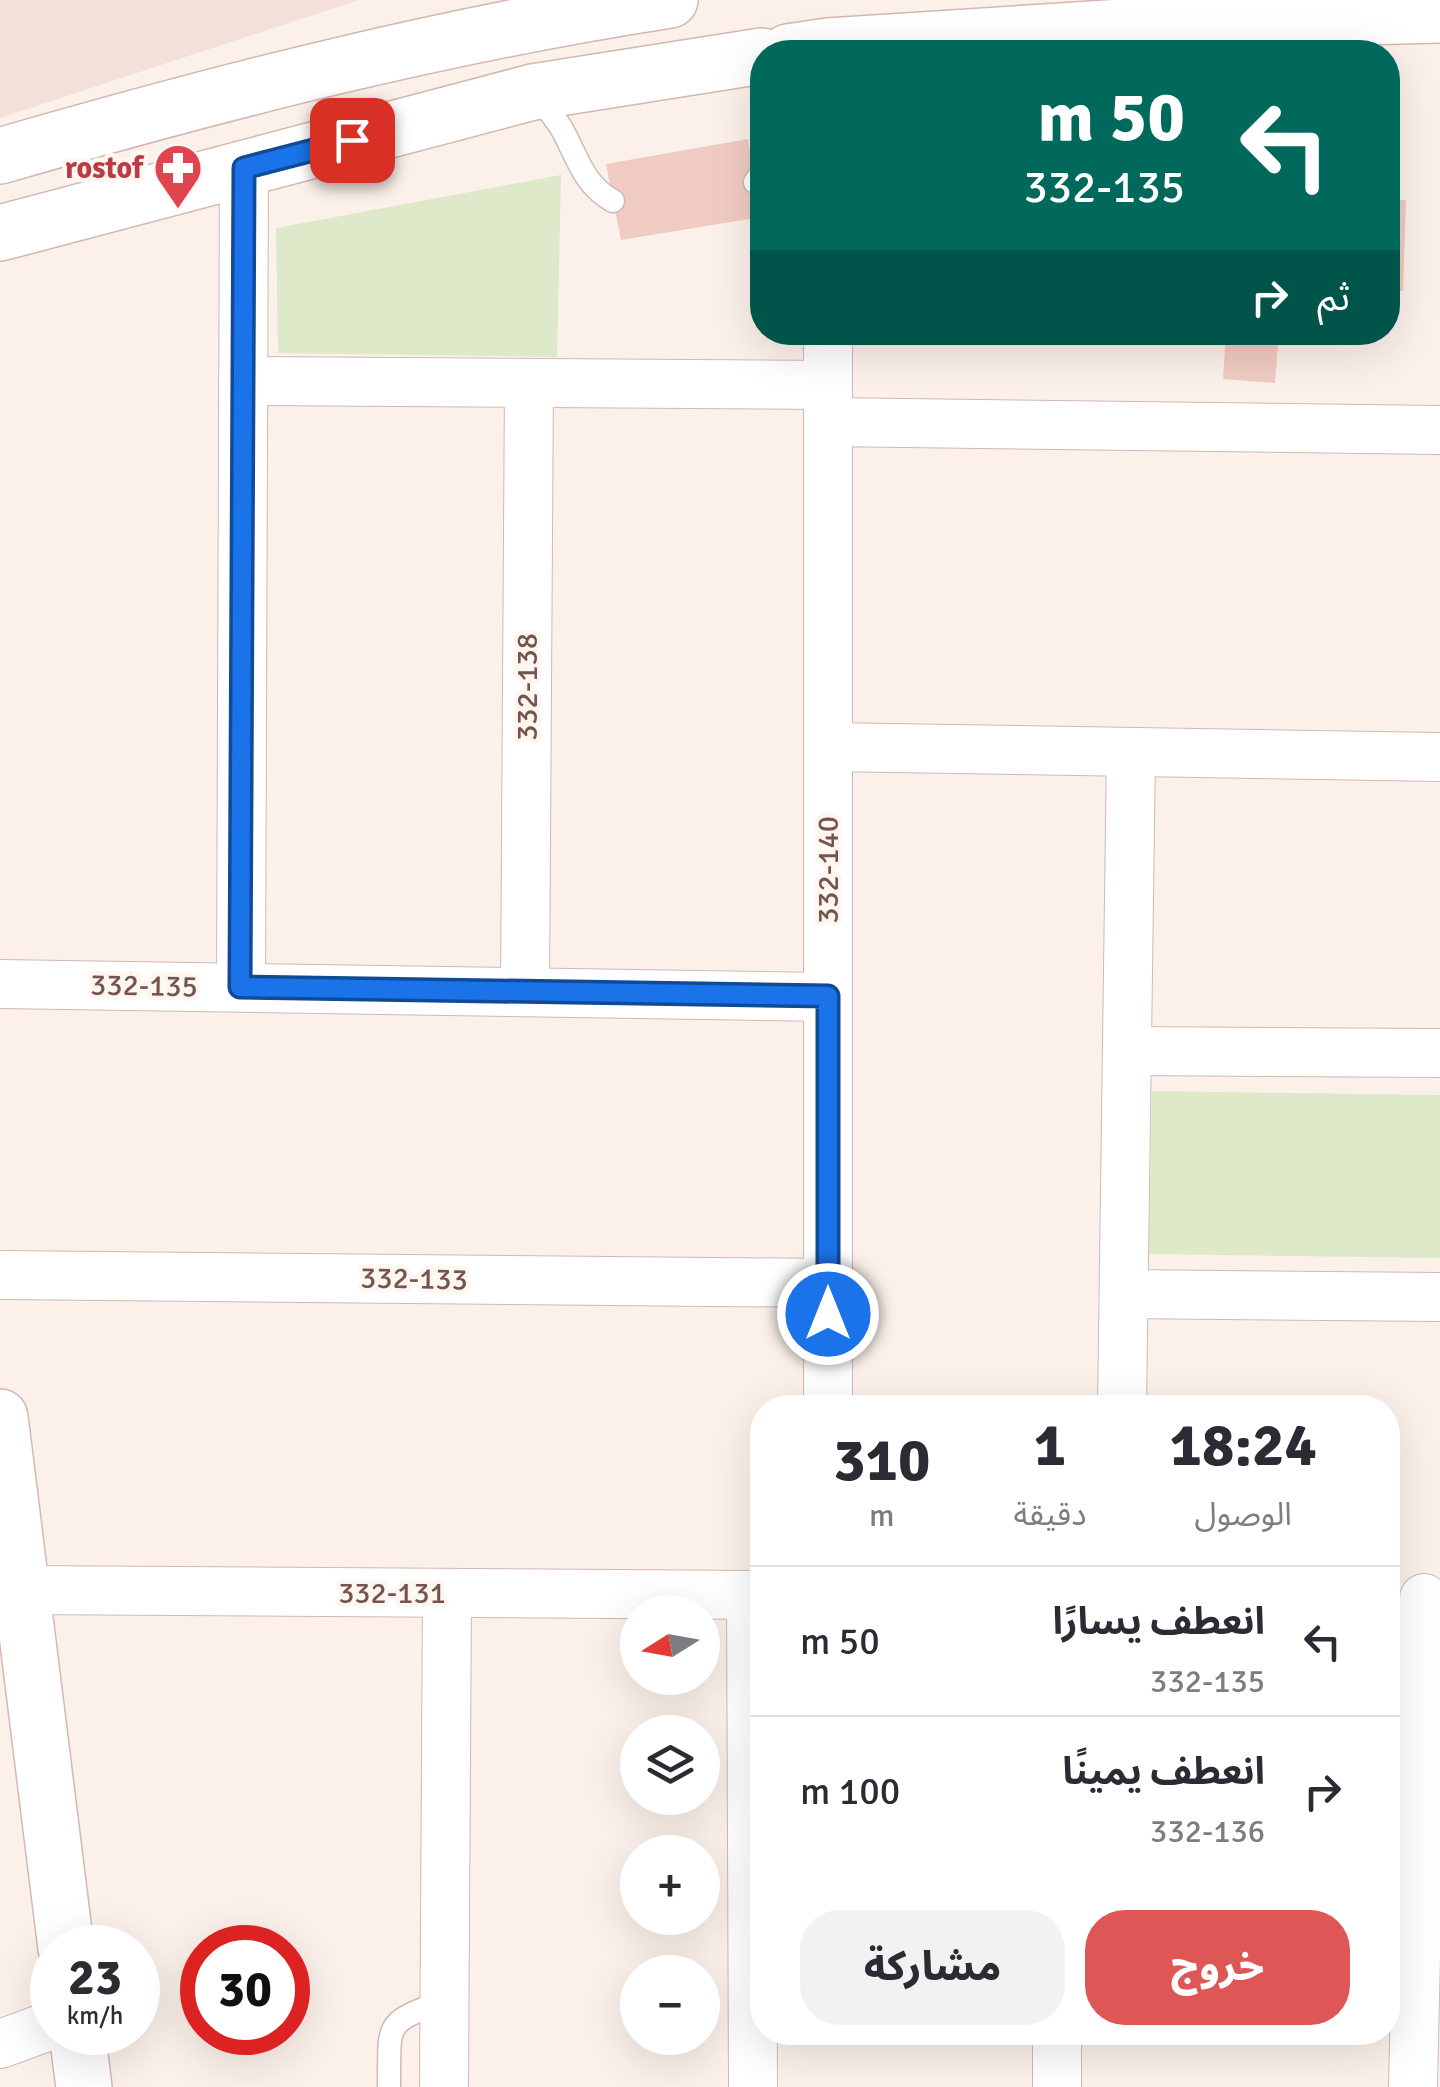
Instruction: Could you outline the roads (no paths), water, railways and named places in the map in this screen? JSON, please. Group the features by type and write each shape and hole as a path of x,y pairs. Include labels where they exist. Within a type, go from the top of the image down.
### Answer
{"main road":[{"path":"0,156 210,95 339,63 468,34 670,0"},
{"path":"948,40 1215,20 1440,16"},
{"path":"0,233 533,92 750,58"},
{"path":"0,1418 22,1590 18,1712 61,1925"},
{"path":"80,2055 84,2087"}],"street":[{"path":"240,987 244,168"},
{"name":"332-140","path":"828,345 828,1395"},
{"path":"243,381 529,383 828,404 1440,430"},
{"name":"332-138","path":"525,992 529,383"},
{"path":"828,748 1440,757"},
{"path":"1122,1395 1131,752"},
{"name":"332-135","path":"0,984 828,996"},
{"path":"1127,1052 1440,1053"},
{"name":"332-133","path":"0,1275 828,1283"},
{"path":"1124,1294 1440,1297"},
{"name":"332-131","path":"22,1590 750,1595"},
{"path":"444,2087 446,1593"},
{"path":"1414,2087 1402,1929 1417,1598"},
{"path":"0,2044 30,2034"},
{"path":"753,2087 754,2045"},
{"path":"1057,2045 1057,2087"}],"lane":[{"path":"533,92 562,128 580,170 600,194 613,201"},
{"path":"390,2087 390,2032 401,2016 444,2002"}],"place":[{"name":"rostof","path":"178,210"}]}
